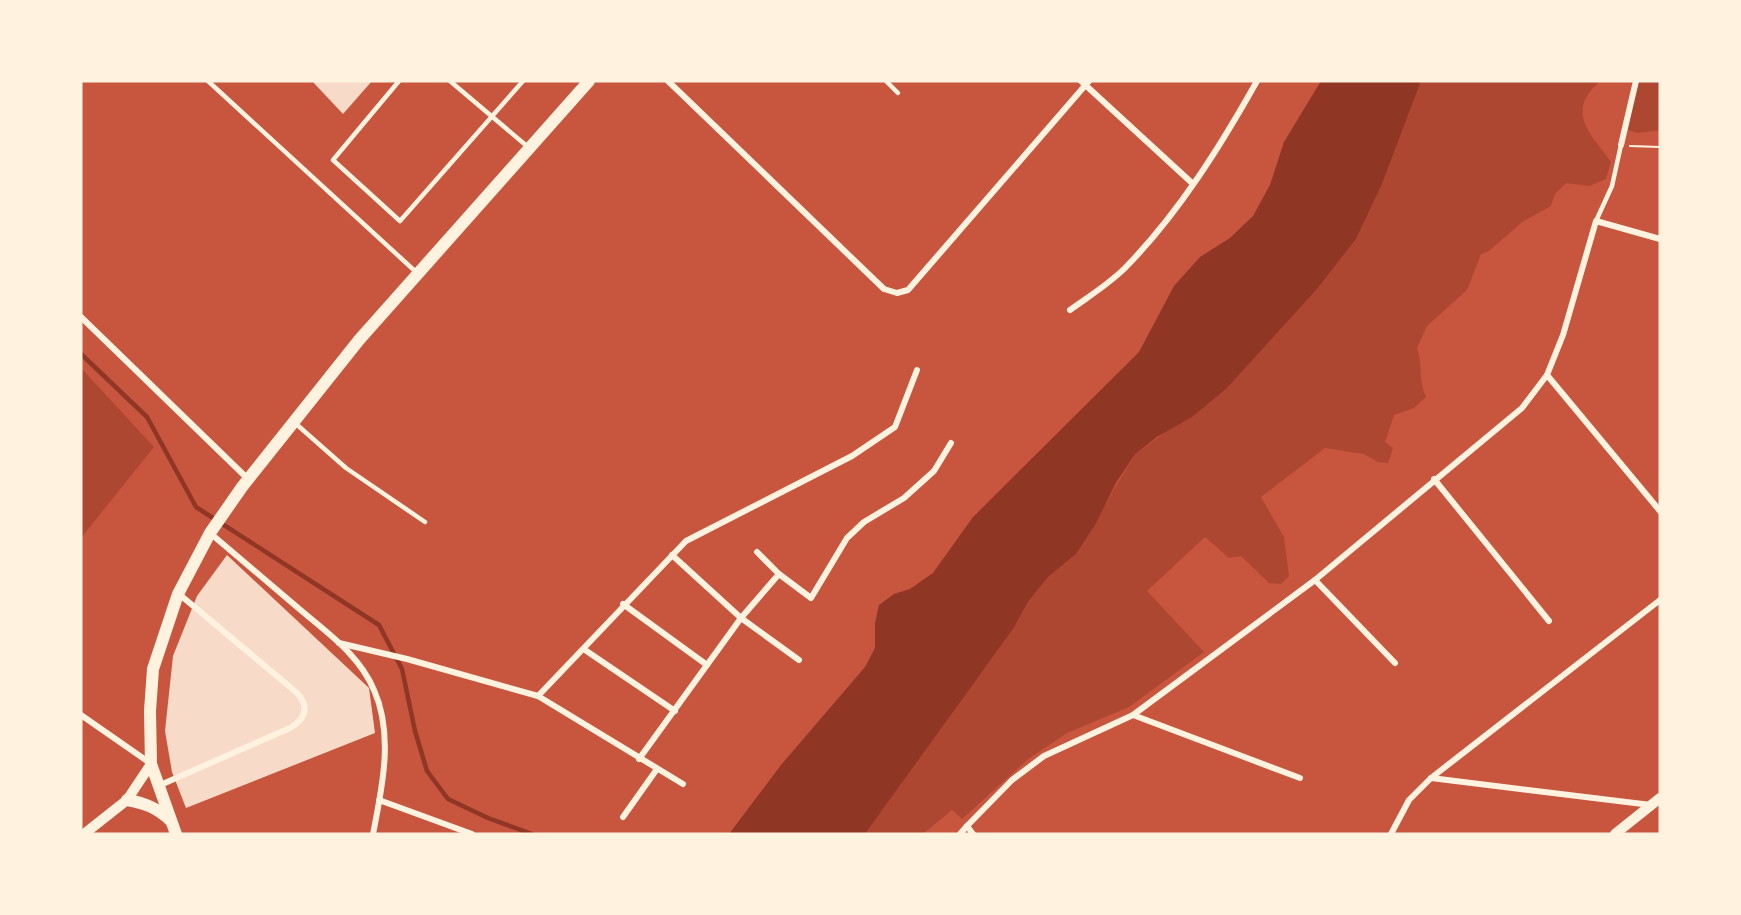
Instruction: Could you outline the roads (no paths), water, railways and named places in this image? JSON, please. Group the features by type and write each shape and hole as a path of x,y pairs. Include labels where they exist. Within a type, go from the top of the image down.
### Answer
{"main road":[{"path":"176,834 151,764 150,711 153,669 178,594 212,531 248,479 293,421 418,273 589,81"},
{"path":"127,800 144,803 159,810 171,821"}],"street":[{"path":"668,81 884,289 897,293 908,290 1085,82 1192,183"},
{"path":"1070,310 1123,269 1169,218 1234,123 1257,81"},
{"path":"1621,145 1636,81"},
{"path":"960,834 1012,780 1044,756 1133,715 1315,580 1522,408 1547,375 1563,335 1596,221 1660,239"},
{"path":"81,317 248,479"},
{"path":"538,696 585,650 623,604 686,541 852,456 895,427 916,370"},
{"path":"1547,375 1660,511"},
{"path":"757,552 779,574 811,598 847,538 864,522 904,498 934,471 951,443"},
{"path":"1434,479 1549,621"},
{"path":"212,531 339,643 362,667 375,691 385,750 373,834"},
{"path":"672,555 741,618 799,660"},
{"path":"639,759 741,618 779,574"},
{"path":"1315,580 1395,663"},
{"path":"157,786 290,728 300,722 305,707 296,692 178,594"},
{"path":"1390,834 1409,800 1431,778 1660,600"},
{"path":"623,604 707,665"},
{"path":"339,643 408,658 538,696 683,784"},
{"path":"585,650 675,711"},
{"path":"81,715 151,764 127,800 84,834"},
{"path":"1133,715 1300,778"},
{"path":"623,816 657,769"},
{"path":"1431,778 1656,802"},
{"path":"379,800 472,834"},
{"path":"1616,834 1656,802"},
{"path":"967,826 973,834"}],"lane":[{"path":"208,81 418,273"},
{"path":"399,81 333,160 400,221 523,81"},
{"path":"450,81 529,149"},
{"path":"886,81 898,93"},
{"path":"1596,221 1612,186 1621,145"},
{"path":"293,421 346,468 425,522"}],"waterway":[{"path":"81,354 147,417 196,507 379,625 402,669 415,731 427,771 448,799 488,818 532,834"}]}
